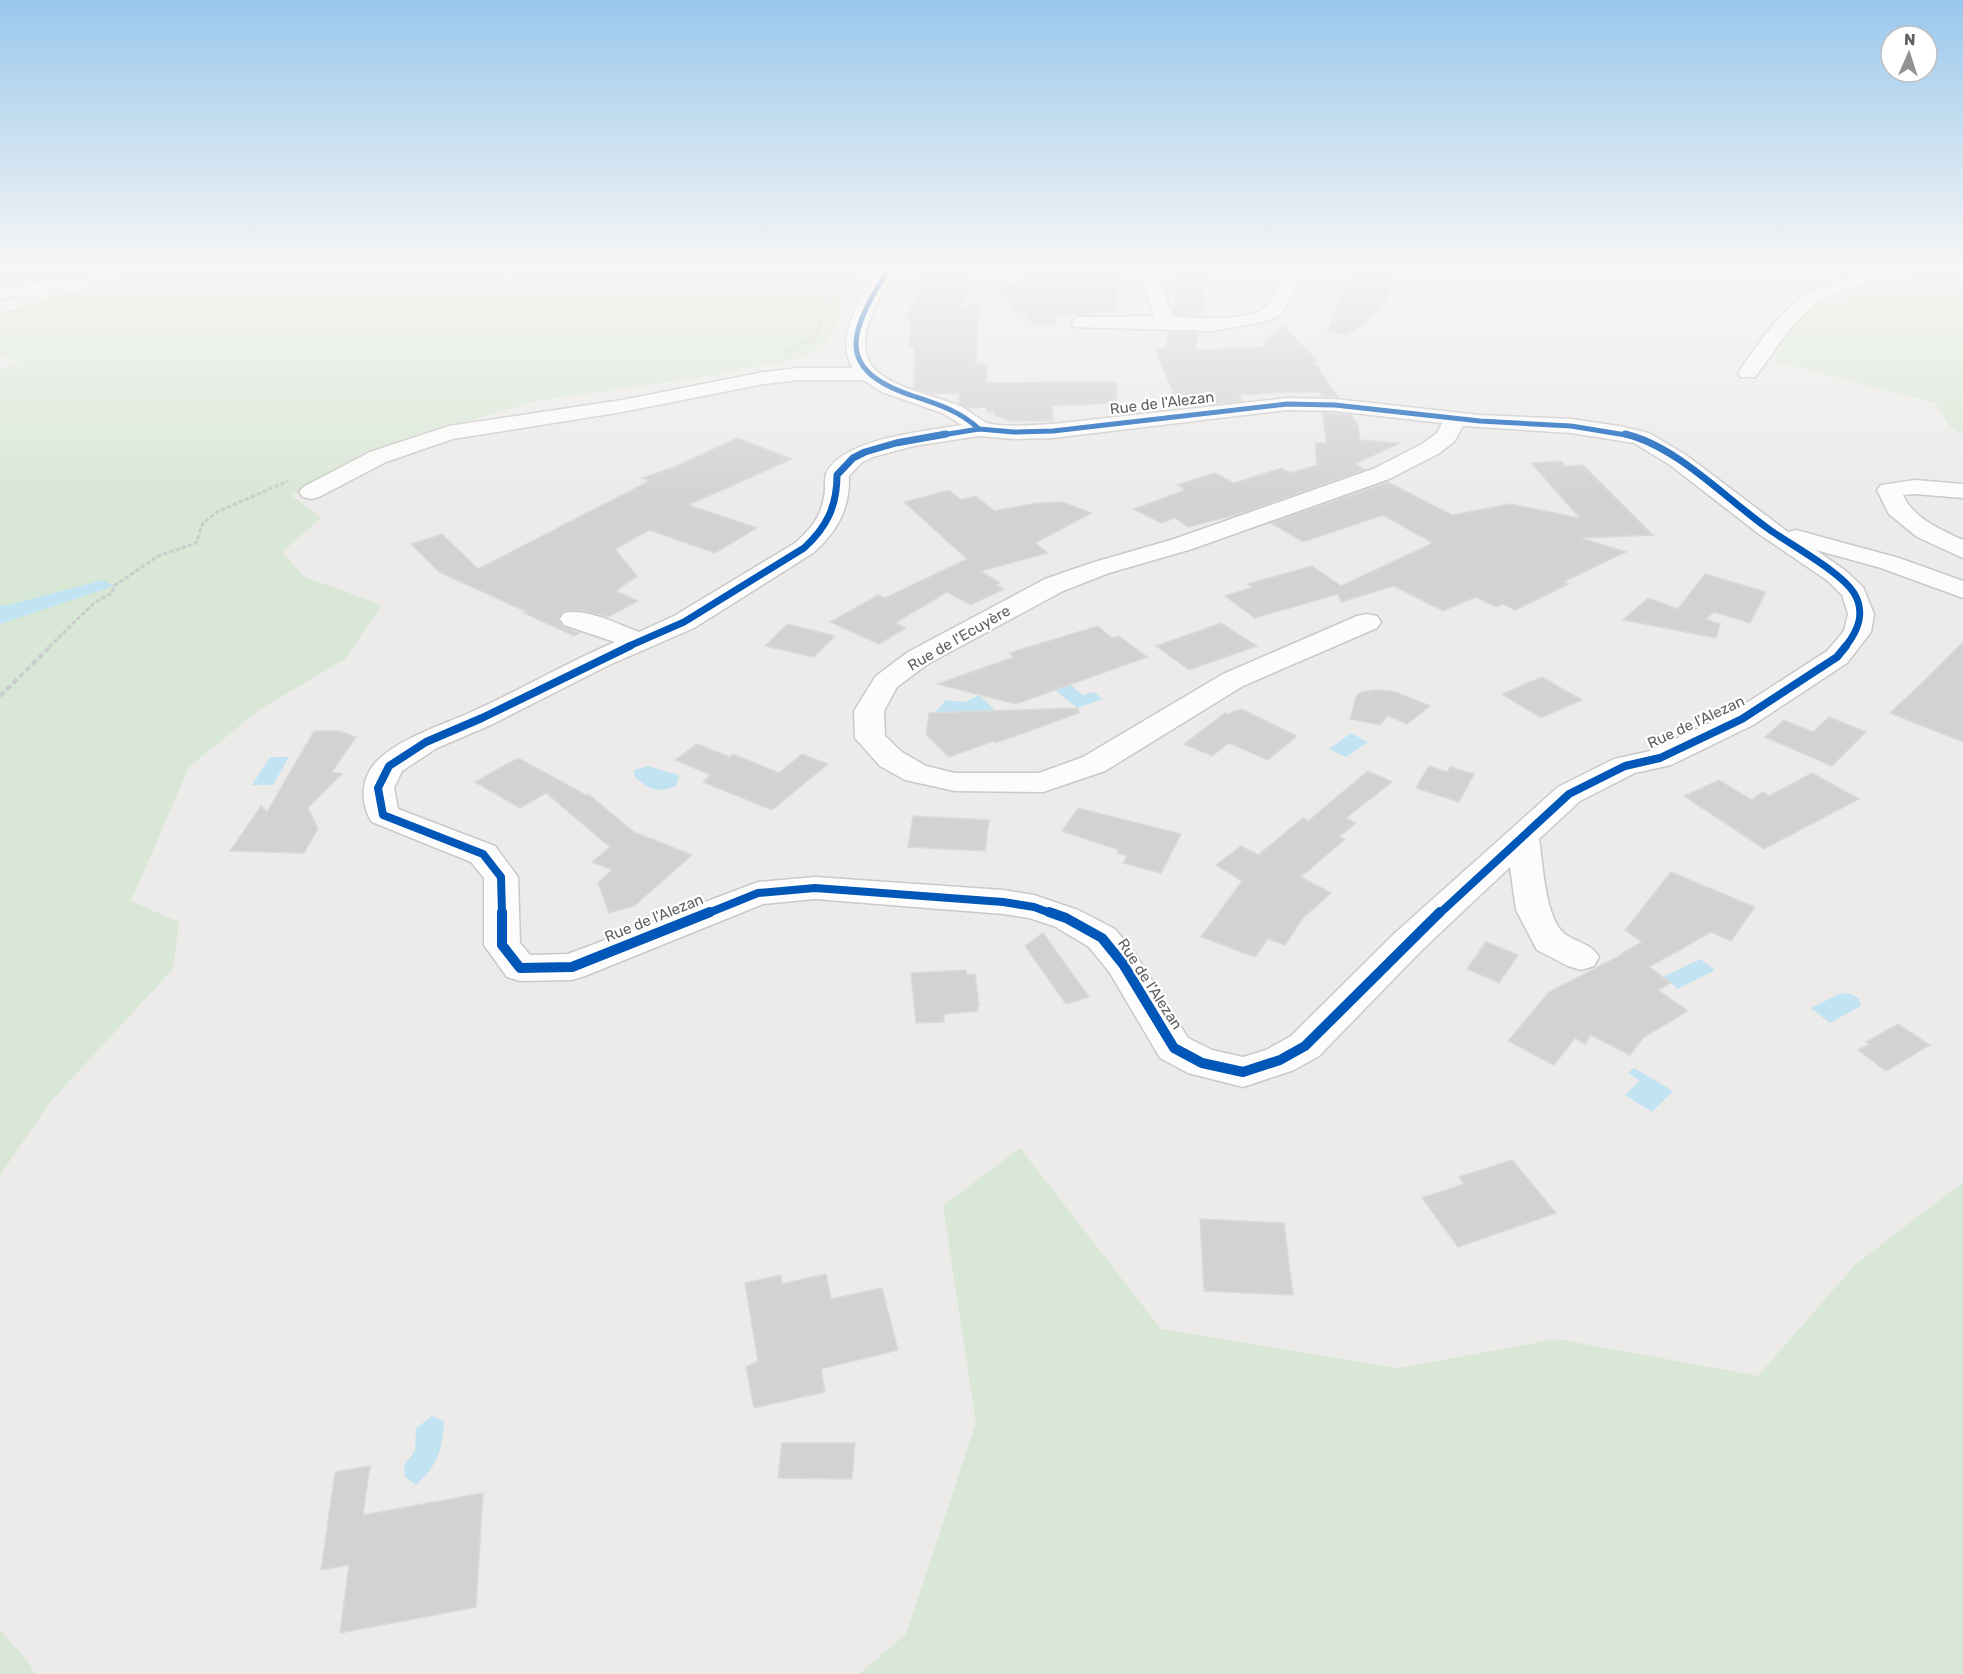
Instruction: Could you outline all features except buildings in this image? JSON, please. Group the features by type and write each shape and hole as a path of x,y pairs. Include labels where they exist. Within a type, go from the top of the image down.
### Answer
{"street":[{"path":"855,346 858,364 884,385 965,415 979,429"},
{"path":"1748,373 1769,346"},
{"path":"310,492 378,457 449,433 622,406 764,378 868,374"},
{"name":"Rue de l'Alezan","path":"1287,404 1335,405 1480,421 1571,426 1619,433 1641,438 1704,477 1768,529 1837,576 1854,593 1861,614 1857,632 1837,657 1742,719 1660,758 1625,766 1569,794 1409,941 1305,1046 1280,1060 1243,1072 1202,1063 1174,1048 1123,964 1102,938 1066,918 1034,907 1003,902 815,888 758,893 572,967 520,968 502,945 501,877 483,854 383,815 378,788 389,766 426,742 482,718 597,660 642,642 694,616 795,554 822,533 838,496 837,475 850,460 864,452 905,442 979,429 1014,432 1053,431 1287,404"},
{"name":"Rue de l'Ecuyère","path":"1367,622 1233,680 1094,764 1043,783 955,782 916,773 891,759 870,738 869,711 886,682 918,658 1054,585 1100,568 1183,544 1382,474 1430,449 1446,437 1456,418"},
{"path":"1963,491 1914,487 1888,490 1897,509 1926,532 1963,550"},
{"path":"1768,529 1890,563 1963,590"},
{"path":"574,619 642,642"},
{"path":"1522,836 1533,910 1550,941 1581,957"}],"green space":[{"path":"0,346 819,346 804,357 710,376 536,401 386,446 291,495 321,518 282,552 305,577 382,605 345,659 259,710 189,767 131,901 179,922 173,969 51,1101 0,1175 0,624 8,605 0,605 0,368 23,364 0,355"},
{"path":"1778,346 1963,346 1963,434 1951,428 1935,403 1778,362 1776,349"},
{"path":"1020,1148 1161,1329 1398,1368 1557,1339 1758,1376 1855,1265 1963,1182 1963,1674 859,1674 906,1634 976,1423 943,1206"},
{"path":"0,1630 29,1663 35,1674 0,1674"}],"water":[{"path":"103,580 114,586 0,624 0,605 8,605"},
{"path":"1068,683 1083,695 1094,692 1103,699 1077,708 1053,688"},
{"path":"979,695 996,711 934,713 946,700 965,702"},
{"path":"1351,733 1368,742 1346,757 1329,749"},
{"path":"270,757 289,757 273,785 252,785"},
{"path":"648,766 679,775 676,786 659,790 645,785 635,777 634,770"},
{"path":"1700,959 1715,970 1678,989 1663,977"},
{"path":"1841,993 1852,994 1860,1000 1861,1006 1830,1023 1811,1008"},
{"path":"1634,1068 1673,1091 1652,1112 1625,1095 1640,1081 1628,1073"},
{"path":"432,1416 444,1421 442,1441 434,1464 416,1485 405,1477 404,1465 415,1451 416,1428"}],"cycle path":[{"path":"856,346 858,361 868,374 884,385 955,412 979,429"},
{"path":"1287,404 1335,405 1480,421 1571,426 1619,433 1641,438 1678,460 1768,529 1837,576 1854,593 1861,614 1857,632 1837,657 1742,719 1660,758 1625,766 1569,794 1409,941 1305,1046 1280,1060 1243,1072 1202,1063 1174,1048 1123,964 1102,938 1066,918 1034,907 1003,902 815,888 758,893 572,967 520,968 502,945 501,877 483,854 383,815 378,788 389,766 426,742 482,718 597,660 684,622 804,548 820,532 831,516 836,497 837,475 853,458 896,443 979,429 1014,432 1053,431 1287,404"}]}
